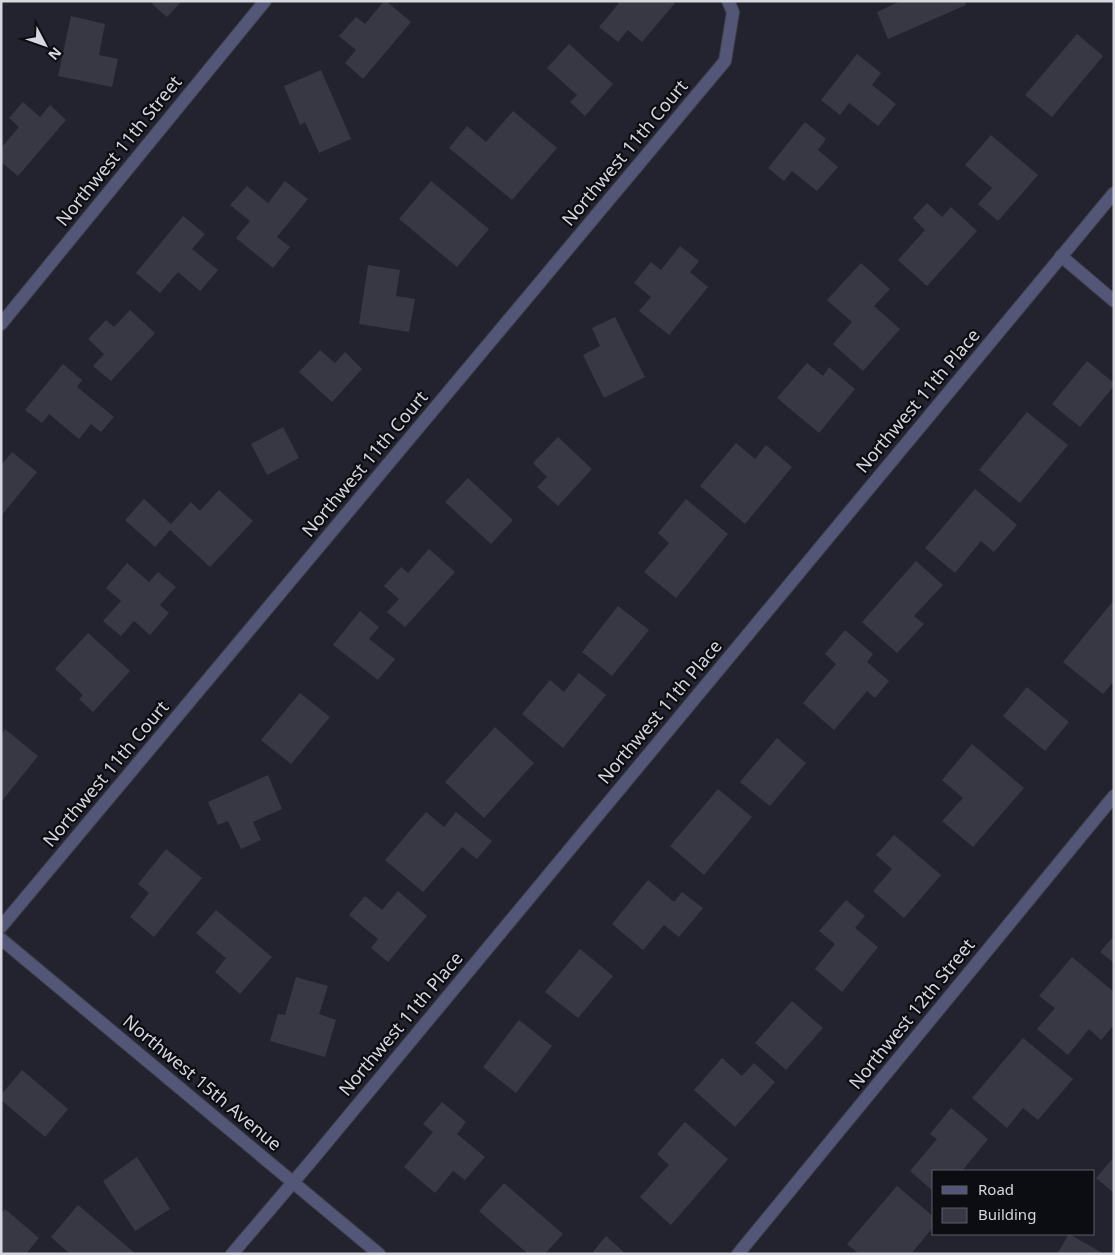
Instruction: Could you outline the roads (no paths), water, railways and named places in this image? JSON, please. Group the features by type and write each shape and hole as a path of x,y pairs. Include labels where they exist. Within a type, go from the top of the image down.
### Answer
{"street":[{"name":"Northwest 11th Street","path":"1,324 265,1"},
{"name":"Northwest 11th Court","path":"1,927 725,61 730,7"},
{"name":"Northwest 11th Place","path":"232,1254 1114,193"},
{"path":"1061,256 1114,301"},
{"name":"Northwest 12th Street","path":"738,1254 1114,796"},
{"name":"Northwest 15th Avenue","path":"1,939 379,1254"}]}
